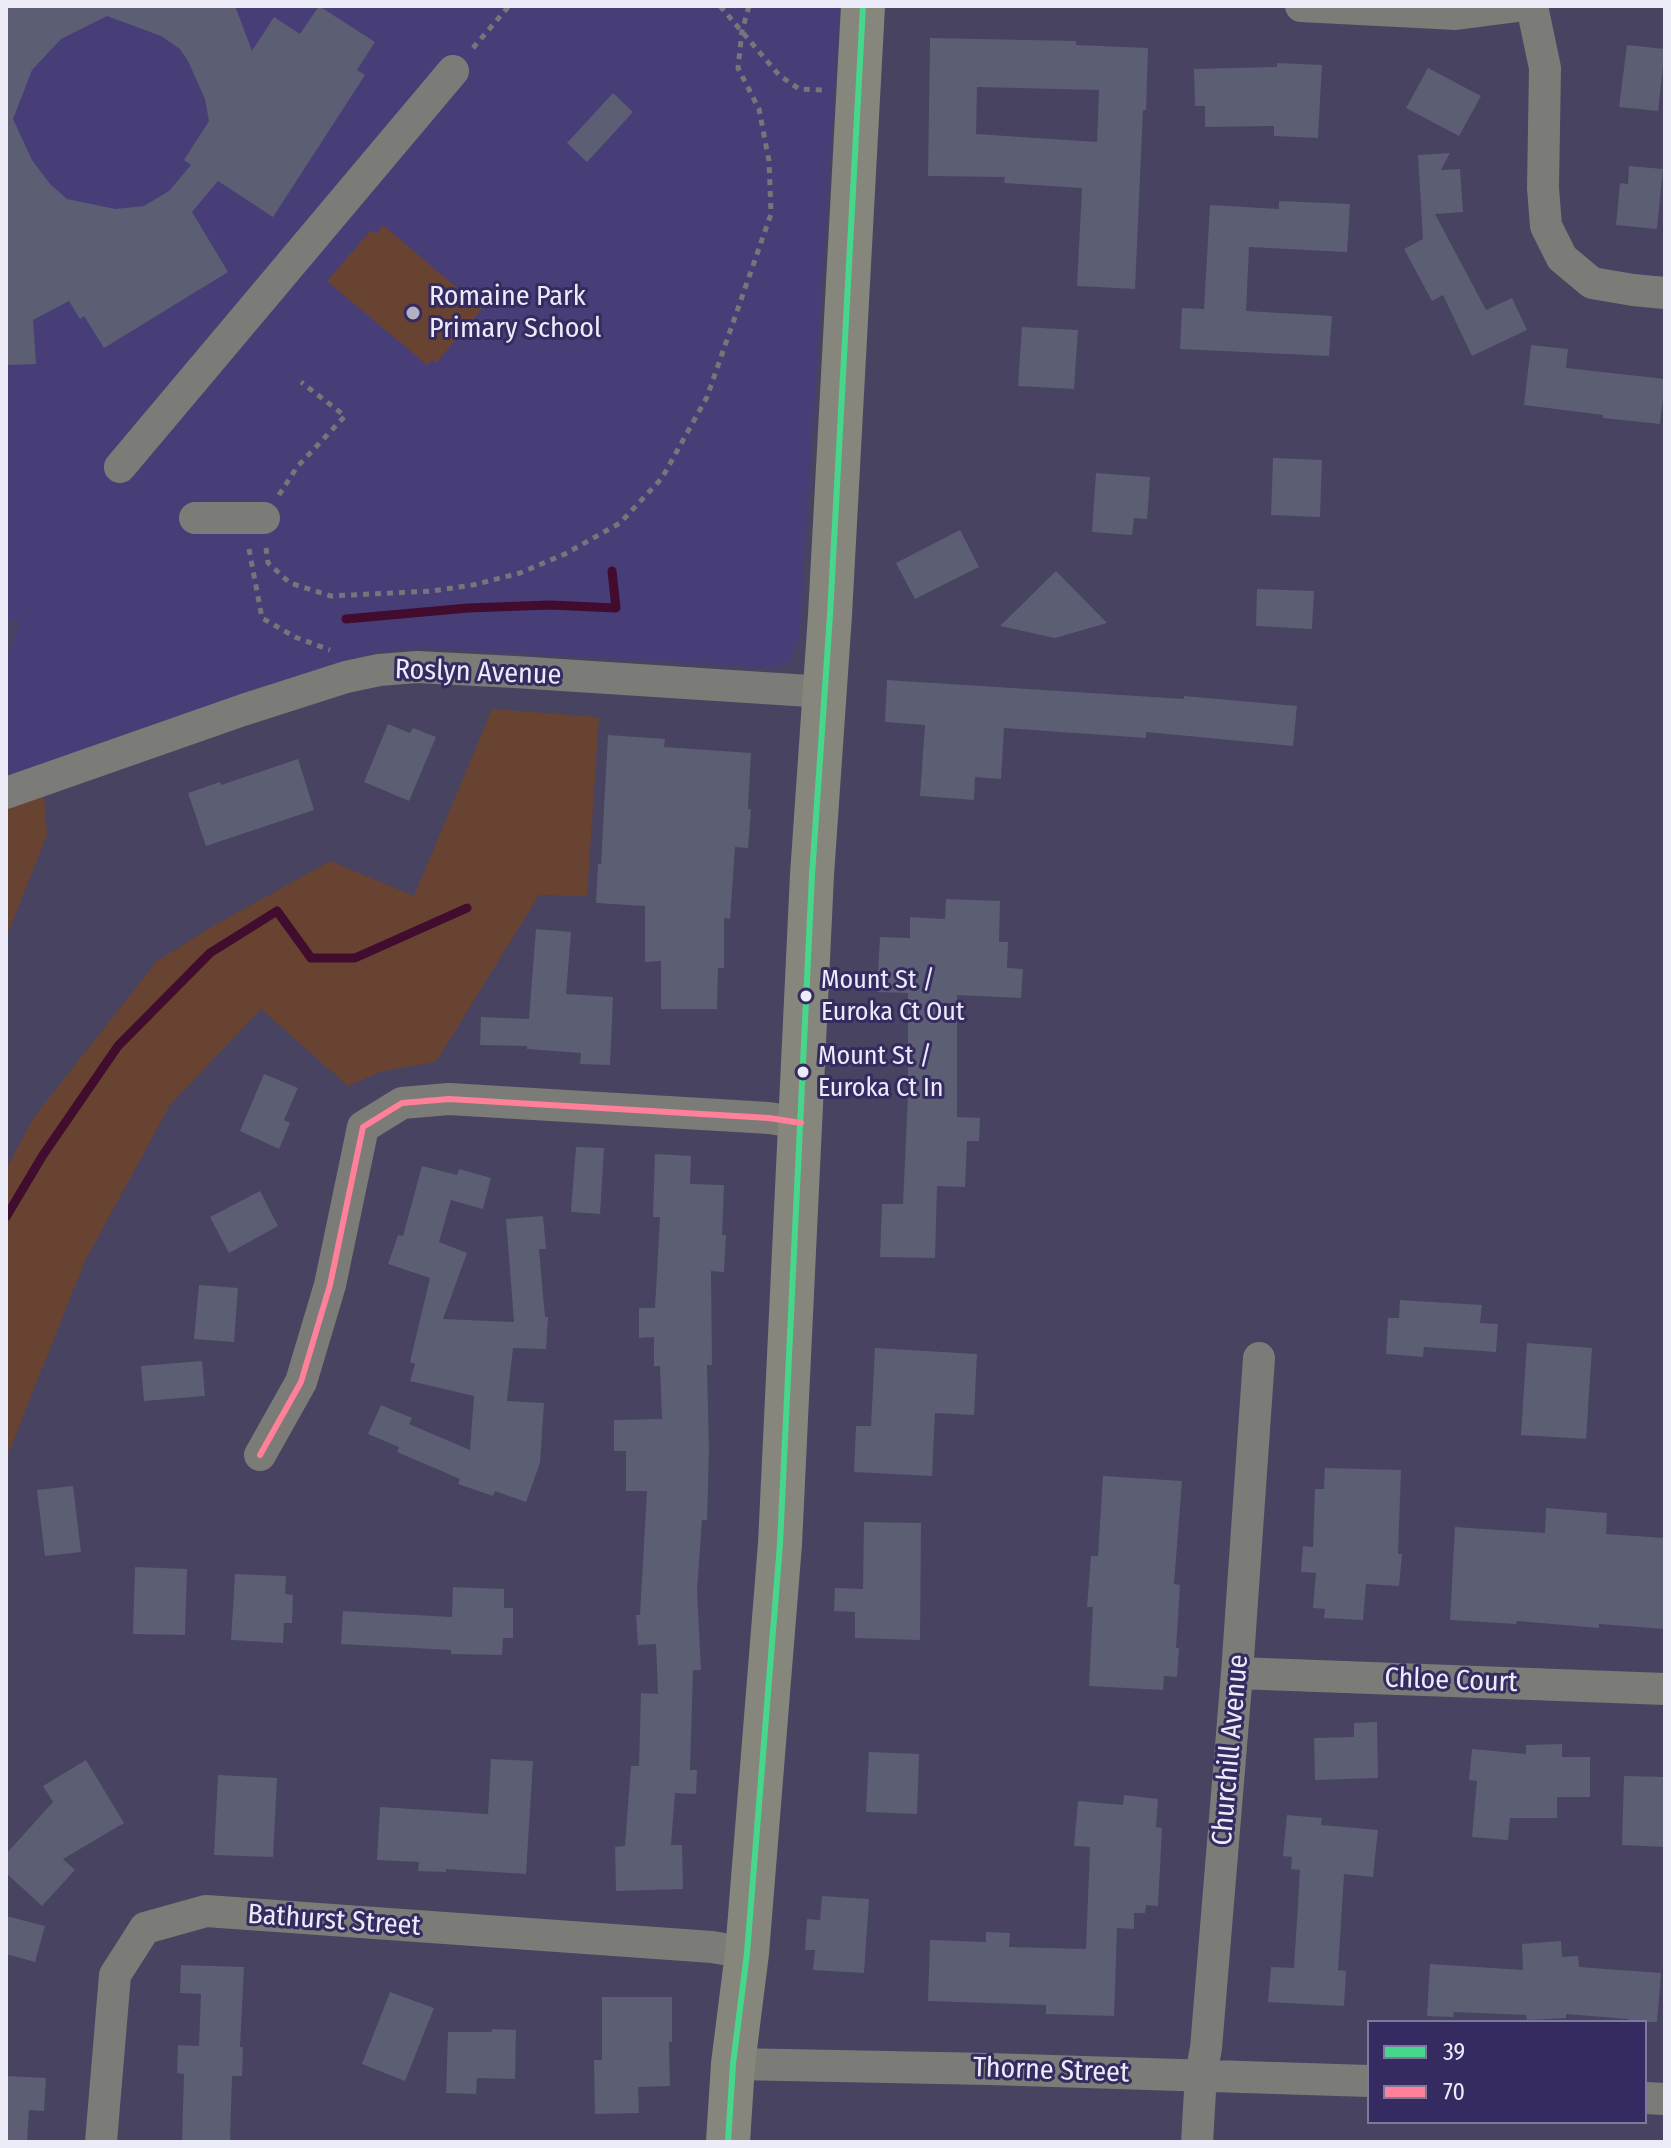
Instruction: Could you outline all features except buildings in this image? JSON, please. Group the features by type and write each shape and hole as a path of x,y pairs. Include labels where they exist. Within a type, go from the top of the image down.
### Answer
{"highway":[{"path":"728,2142 733,2064 747,1953 780,1544 812,875 863,6"}],"street":[{"path":"1301,6 1456,10 1518,6"},
{"path":"1532,6 1545,68 1543,188 1546,226 1562,258 1592,283 1665,293"},
{"path":"120,467 453,71"},
{"path":"195,518 253,518"},
{"name":"Roslyn Avenue","path":"6,793 243,710 346,677 379,670 417,667 487,670 825,692"},
{"path":"260,1455 301,1382 330,1285 363,1127 402,1103 449,1099 769,1118 801,1123"},
{"name":"Churchill Avenue","path":"1197,2142 1237,1673 1259,1358"},
{"name":"Chloe Court","path":"1237,1673 1665,1689"},
{"name":"Bathurst Street","path":"101,2142 115,1975 145,1928 206,1911 712,1947 747,1953"},
{"name":"Thorne Street","path":"733,2064 1367,2081"}],"path":[{"path":"453,71 509,6"},
{"path":"720,6 779,75 799,89 857,92"},
{"path":"253,518 268,563 290,583 331,596 432,591 473,585 531,568 565,554 620,523 662,478 707,397 771,214 769,161 759,109 738,68 742,31 749,6"},
{"path":"301,382 345,416 253,518 262,618 295,637 379,670"}],"shaded area":[{"name":"Romaine Park Primary School","path":"6,6 840,6 799,640 789,661 775,668 424,648 380,652 310,671 6,778 6,660 20,621 6,620"},
{"path":"383,225 482,309 436,363 432,360 427,365 327,281 371,230 376,234"},
{"path":"492,709 599,717 587,896 539,895 436,1062 383,1071 348,1086 261,1009 170,1105 85,1261 6,1459 6,1169 34,1117 157,961 213,926 330,861 414,896"},
{"path":"43,781 47,835 6,938 6,793"}],"waterway":[{"path":"346,619 468,608 550,605 616,608 612,571"},
{"path":"6,1217 43,1155 118,1046 210,953 277,911 311,958 355,958 467,908"}],"transit line":[{"name":"39","path":"728,2142 733,2064 747,1953 780,1544 812,875 830,615 863,6"},
{"name":"70","path":"260,1455 301,1382 330,1285 363,1127 402,1103 449,1099 769,1118 801,1123"}],"place":[{"name":"Romaine Park Primary School","path":"413,313"},
{"name":"Mount St / Euroka Ct Out","path":"806,996"},
{"name":"Mount St / Euroka Ct In","path":"803,1072"}]}
